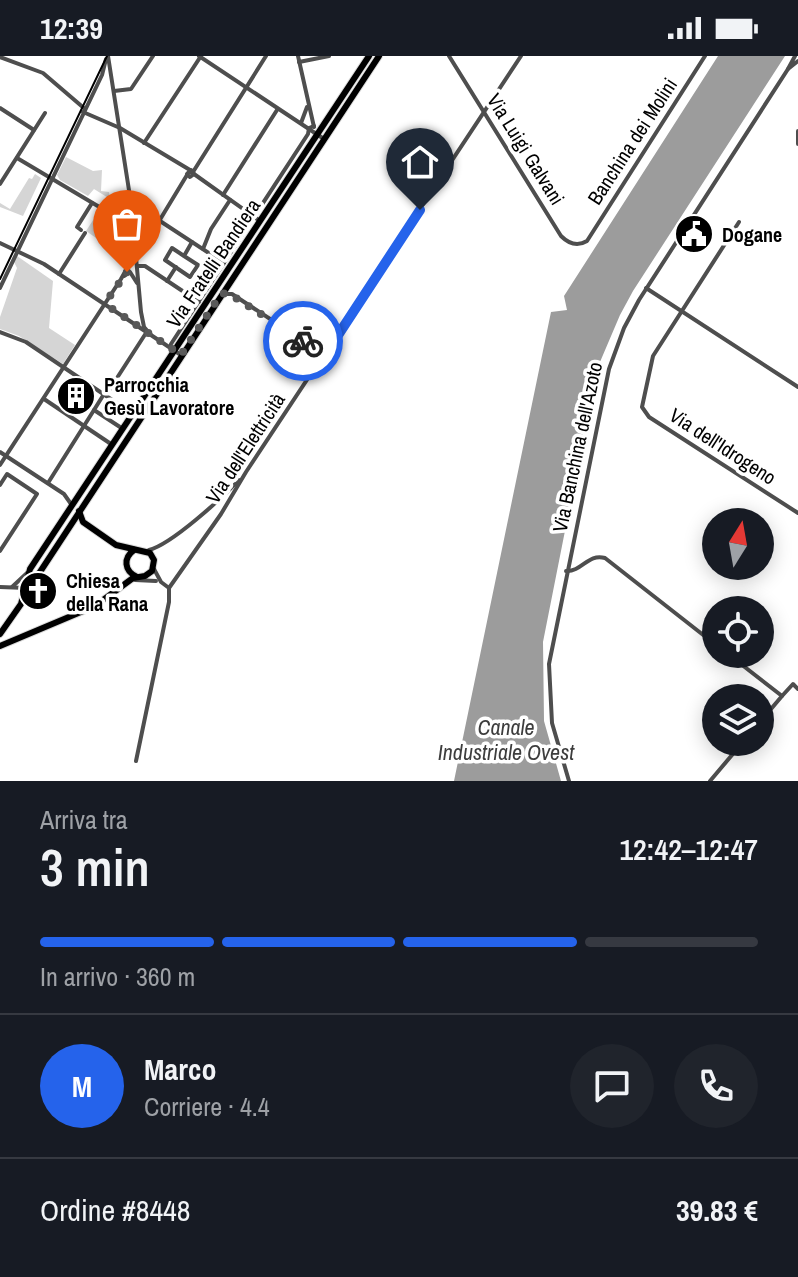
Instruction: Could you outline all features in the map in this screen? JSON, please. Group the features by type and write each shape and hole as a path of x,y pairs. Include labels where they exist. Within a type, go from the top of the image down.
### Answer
{"main road":[{"name":"Via Fratelli Bandiera","path":"26,588 38,575 72,520 123,429 176,350 221,294 369,56"},
{"name":"Via Fratelli Bandiera","path":"26,588 30,569 76,508 258,219 379,56"},
{"path":"76,508 83,522"},
{"path":"0,646 89,609 116,589 141,576 154,564 146,550 116,545 83,522 72,520"},
{"path":"116,545 127,564 141,576"},
{"path":"116,589 134,550"},
{"path":"30,569 32,574 38,575"},
{"path":"0,634 21,604 26,588"}],"street":[{"path":"109,56 133,227 141,312 148,334"},
{"path":"0,288 49,178 109,56"},
{"path":"114,91 131,89 153,56"},
{"path":"144,143 200,56 319,135"},
{"path":"136,254 141,251 266,56"},
{"path":"311,127 298,59 329,56"},
{"name":"Via Luigi Galvani","path":"449,56 561,236 574,244 586,242"},
{"name":"Via dell'Elettricità","path":"136,761 169,602 169,588 221,514 521,56"},
{"name":"Banchina dei Molini","path":"586,242 705,56"},
{"path":"0,57 43,73 84,110 144,143 258,219"},
{"name":"Via Banchina dell'Azoto","path":"569,781 555,739 548,680 551,644 609,369 624,328 646,288 797,57"},
{"path":"0,108 34,130"},
{"path":"223,195 279,111"},
{"path":"0,184 45,113"},
{"path":"301,123 308,113"},
{"name":"Via Fratelli Bandiera","path":"176,350 199,302 258,219 311,127"},
{"path":"798,131 798,144"},
{"path":"17,158 133,227"},
{"path":"203,249 230,200"},
{"path":"59,274 92,203"},
{"path":"160,221 224,263"},
{"path":"682,311 739,222"},
{"path":"184,256 192,242"},
{"path":"0,243 59,274 103,307 111,308 176,350"},
{"path":"0,465 121,279 131,261 135,244"},
{"path":"172,248 184,256 198,265 190,277 165,260 172,248"},
{"path":"137,266 145,266 199,302"},
{"path":"167,281 176,267"},
{"path":"121,279 130,272 137,283"},
{"path":"646,288 798,387"},
{"path":"221,294 232,294 325,355"},
{"path":"110,296 111,308"},
{"name":"Via dell'Idrogeno","path":"682,311 653,356 642,403 645,412 798,513"},
{"path":"127,320 135,322 141,312"},
{"path":"0,332 26,342 133,414"},
{"path":"48,483 94,410 148,334"},
{"path":"789,380 798,378"},
{"path":"44,399 113,445"},
{"path":"94,410 123,429"},
{"path":"0,452 70,499 76,508"},
{"path":"146,550 163,544 246,472"},
{"path":"0,485 7,474 37,494 0,551"},
{"path":"158,582 154,564 163,544"},
{"path":"566,571 575,570 593,557 603,557 702,634"},
{"name":"Via Fratelli Bandiera","path":"12,587 30,569"},
{"path":"141,576 169,588"},
{"path":"128,582 158,582"},
{"path":"0,587 26,588"},
{"path":"12,587 19,593 21,604"},
{"path":"746,668 782,696"},
{"path":"774,705 793,684 798,689"},
{"path":"710,781 731,756"}],"shaded area":[{"path":"66,157 93,171 102,170 101,191 109,192 110,199 94,189 88,196 60,180 57,175"},
{"path":"35,174 41,178 23,216 0,207 0,203 10,209 29,178 32,179"},
{"path":"99,211 130,234 110,238 108,233 102,242 86,231"},
{"path":"17,256 53,281 49,328 75,345 63,364 19,336 0,329 0,317 17,268 14,262"}],"water":[{"name":"Canale Industriale Ovest","path":"718,56 785,56 633,291 597,369 543,642 544,721 561,781 454,781 551,312 567,310 564,296"}],"tram line":[{"path":"0,279 107,56"}],"way so far":[{"path":"127,272 110,296 111,308 181,355 221,294 228,293 303,341"}],"place":[{"name":"Dogane","path":"694,234"},
{"name":"Parrocchia Gesù Lavoratore","path":"76,396"},
{"name":"Chiesa della Rana","path":"38,591"}],"route":[{"path":"303,341 325,355 420,210"}]}
